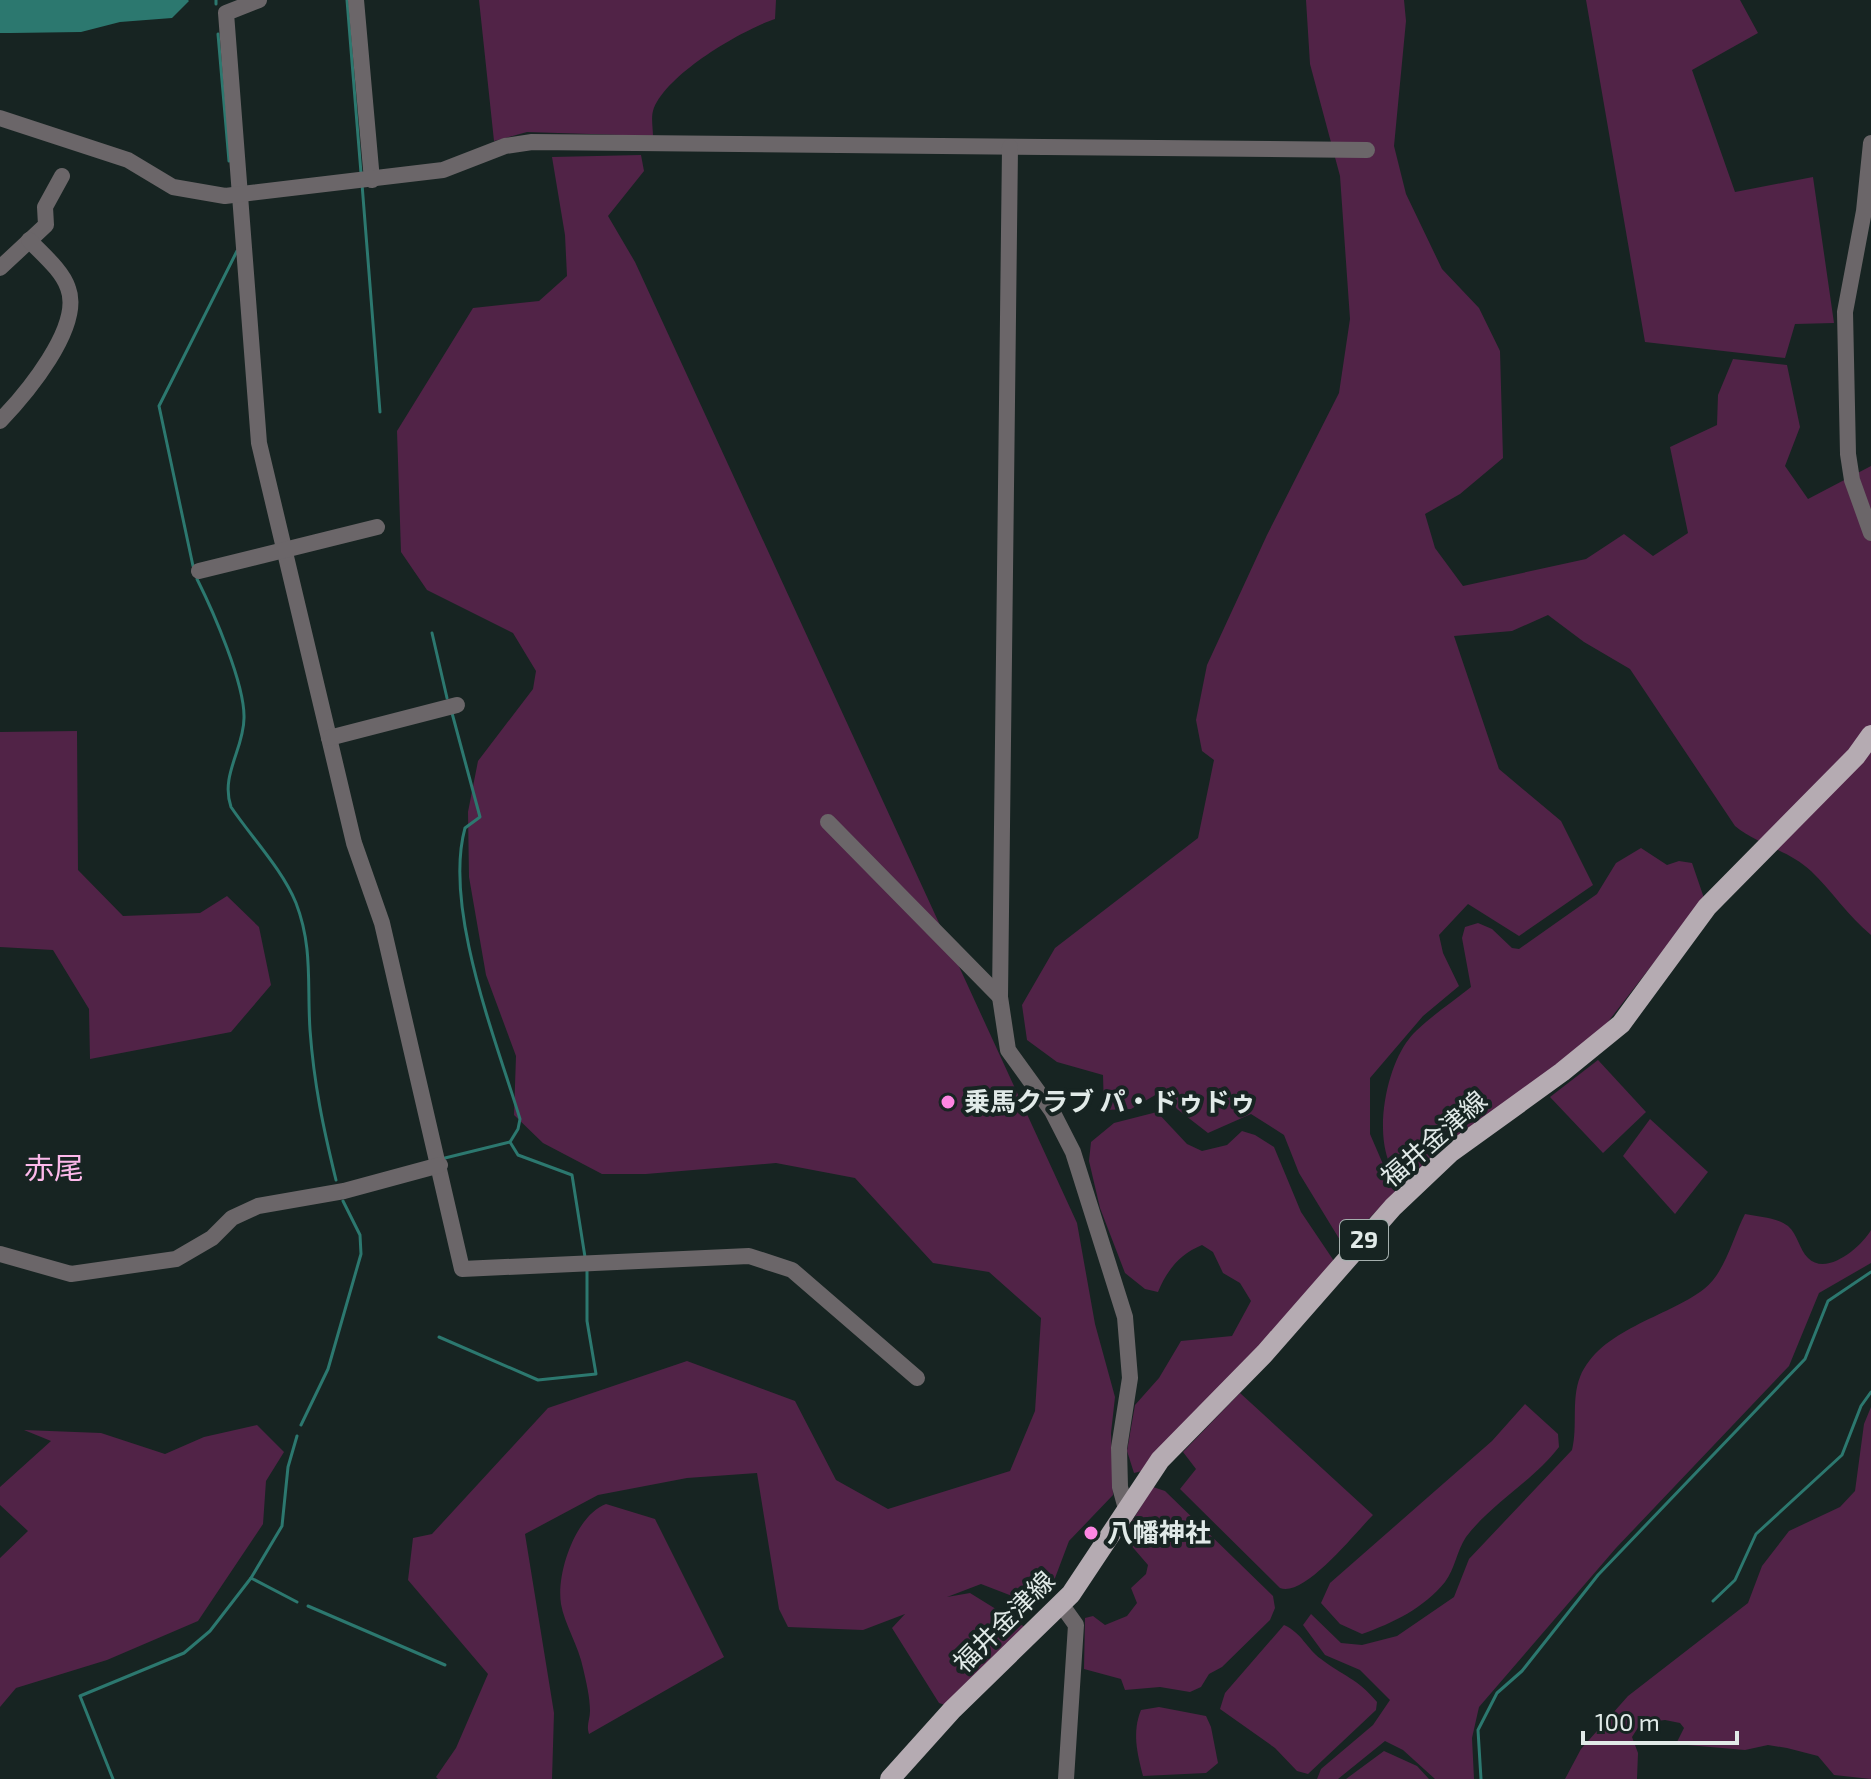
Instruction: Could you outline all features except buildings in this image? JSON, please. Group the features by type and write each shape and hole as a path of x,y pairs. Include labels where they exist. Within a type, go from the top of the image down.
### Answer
{"main road":[{"name":"福井金津線","path":"890,1779 952,1710 1061,1604 1171,1446 1265,1353 1379,1223 1430,1170 1621,1024 1707,907 1856,756 1871,735"}],"street":[{"path":"259,0 226,13 259,443 360,869 382,923 462,1269 749,1256 792,1270 917,1378"},
{"path":"356,0 372,180"},
{"path":"0,118 128,160 173,187 225,196 443,170 505,146 532,142 1367,150"},
{"path":"1871,143 1868,213 1845,312 1848,454 1852,480 1871,533"},
{"path":"1010,147 1000,997 1008,1050 1052,1111 1073,1152 1125,1317 1130,1378 1119,1448 1120,1487 1126,1509"},
{"path":"0,268 46,225 45,207 62,176"},
{"path":"0,421 20,401 53,351 70,313 70,290 29,240"},
{"path":"199,571 377,527"},
{"path":"329,738 457,705"},
{"path":"828,822 1000,997"},
{"path":"0,1254 71,1274 176,1259 212,1238 232,1218 258,1206 344,1191 440,1165"},
{"path":"1061,1604 1076,1625 1066,1779"}],"shaded area":[{"path":"0,0 189,1 172,18 120,22 81,32 0,33"},
{"path":"479,0 776,0 775,19 725,43 672,83 653,111 653,136 527,132 494,141"},
{"path":"1306,0 1404,0 1406,21 1394,146 1406,194 1442,269 1479,308 1500,351 1503,458 1460,494 1425,514 1435,548 1463,586 1586,559 1624,534 1653,556 1688,533 1670,447 1717,425 1718,395 1733,359 1787,365 1800,427 1785,466 1808,499 1871,466 1871,935 1802,864 1735,826 1630,669 1584,642 1548,615 1512,631 1454,636 1499,769 1561,821 1593,885 1519,936 1468,904 1439,935 1443,953 1459,986 1423,1016 1370,1078 1370,1134 1395,1192 1343,1245 1299,1173 1284,1135 1251,1114 1208,1133 1177,1109 1164,1090 1131,1109 1104,1110 1103,1075 1057,1062 1027,1040 1022,1005 1055,948 1198,838 1214,760 1202,751 1196,720 1207,665 1267,535 1339,393 1350,319 1340,176 1310,64"},
{"path":"1586,0 1740,0 1758,33 1692,70 1735,192 1813,177 1834,323 1795,324 1785,358 1645,342"},
{"path":"641,155 644,171 608,216 635,262 1077,1223 1095,1324 1115,1397 1111,1433 1113,1495 1069,1541 1055,1578 1033,1604 981,1584 947,1597 970,1593 1025,1627 945,1705 939,1703 892,1628 905,1614 863,1630 788,1627 779,1609 757,1473 687,1478 598,1495 525,1534 554,1713 552,1779 438,1779 436,1777 456,1748 488,1674 408,1580 413,1538 432,1534 548,1408 687,1361 795,1401 836,1480 888,1509 1010,1471 1035,1411 1041,1318 989,1272 933,1263 855,1178 776,1163 646,1174 602,1174 543,1143 514,1115 516,1056 486,975 469,877 468,812 478,761 533,689 536,671 513,633 427,590 401,552 397,431 473,308 539,301 567,276 565,235 552,157"},
{"path":"77,731 78,870 123,916 200,913 227,896 259,927 271,985 231,1032 90,1059 89,1009 53,950 0,947 0,732"},
{"path":"1641,848 1667,865 1679,861 1692,863 1704,898 1604,1027 1562,1063 1439,1149 1404,1183 1393,1170 1386,1153 1383,1133 1387,1091 1400,1053 1409,1039 1429,1019 1471,987 1462,938 1465,927 1478,923 1492,929 1512,948 1519,949 1597,894 1616,863"},
{"path":"1598,1060 1646,1112 1603,1153 1550,1097"},
{"path":"1157,1112 1187,1144 1202,1151 1227,1145 1242,1131 1274,1147 1301,1212 1334,1261 1284,1322 1142,1471 1134,1473 1127,1451 1135,1405 1159,1378 1181,1341 1232,1336 1251,1301 1240,1283 1223,1273 1213,1252 1202,1245 1175,1264 1158,1292 1145,1289 1125,1273 1100,1208 1089,1161 1091,1142 1114,1123"},
{"path":"1650,1119 1708,1172 1675,1214 1623,1156"},
{"path":"1745,1214 1773,1219 1788,1226 1808,1258 1816,1263 1834,1262 1843,1257 1860,1244 1871,1230 1871,1263 1819,1293 1789,1366 1616,1548 1479,1707 1472,1738 1474,1779 1435,1779 1403,1750 1385,1741 1338,1779 1317,1779 1321,1769 1373,1725 1390,1700 1360,1670 1325,1655 1303,1625 1311,1614 1341,1643 1362,1645 1397,1636 1454,1597 1469,1559 1572,1450 1577,1386 1590,1361 1602,1347 1618,1336 1704,1289 1718,1274"},
{"path":"1240,1393 1373,1515 1315,1574 1290,1588 1280,1588 1180,1489 1196,1469 1183,1452"},
{"path":"1525,1404 1558,1434 1559,1447 1549,1459 1476,1525 1463,1542 1445,1582 1428,1600 1396,1620 1362,1634 1340,1624 1321,1603 1330,1583 1492,1441"},
{"path":"1871,1407 1871,1779 1834,1775 1818,1756 1787,1748 1768,1745 1745,1750 1676,1744 1684,1728 1680,1723 1665,1720 1641,1723 1632,1737 1638,1753 1637,1779 1565,1779 1581,1749 1628,1696 1748,1603 1762,1566 1789,1531 1840,1507 1855,1491 1864,1424"},
{"path":"257,1425 284,1452 266,1481 263,1524 198,1621 107,1660 16,1688 0,1707 0,1558 28,1531 0,1505 0,1487 51,1441 24,1430 101,1433 165,1454 204,1437"},
{"path":"1153,1487 1165,1491 1273,1596 1275,1608 1270,1620 1222,1667 1209,1674 1201,1687 1190,1692 1160,1687 1125,1690 1121,1679 1084,1669 1085,1618 1093,1616 1105,1625 1127,1616 1137,1603 1131,1588 1146,1574 1148,1565 1123,1536"},
{"path":"606,1504 655,1519 724,1657 589,1734 587,1684 563,1611 560,1591 565,1562 577,1532 595,1510"},
{"path":"1284,1625 1321,1659 1356,1682 1377,1702 1376,1710 1308,1774 1297,1771 1275,1748 1220,1709 1225,1693"},
{"path":"1159,1707 1206,1716 1218,1763 1206,1773 1143,1776 1136,1743 1138,1718 1141,1710"},
{"path":"1384,1751 1417,1766 1429,1779 1346,1779"}],"waterway":[{"path":"347,0 361,173"},
{"path":"218,34 229,161"},
{"path":"362,184 380,412"},
{"path":"193,566 159,406 237,251"},
{"path":"197,579 227,648 243,704 243,729 228,784 231,807 283,878 296,903 305,935 314,1069 336,1180"},
{"path":"432,633 447,698"},
{"path":"452,713 480,817 465,828 460,860 466,934 486,1013 520,1119 510,1142 518,1155 572,1175 585,1257"},
{"path":"445,1158 510,1142"},
{"path":"301,1425 328,1369 361,1254 360,1235 343,1201"},
{"path":"439,1337 538,1380 596,1374 587,1321 587,1269"},
{"path":"1481,1779 1478,1730 1497,1693 1522,1671 1598,1575 1805,1359 1828,1301 1871,1272"},
{"path":"1713,1601 1735,1580 1756,1534 1842,1455 1861,1406 1871,1392"},
{"path":"251,1578 282,1526 288,1467 297,1436"},
{"path":"113,1779 80,1696 184,1653 210,1631 251,1578 297,1602"},
{"path":"308,1606 445,1665"}],"place":[{"name":"乗馬クラブ パ・ドゥドゥ","path":"948,1102"},
{"name":"八幡神社","path":"1091,1533"}],"district":[{"name":"赤尾","path":"54,1169"}]}
